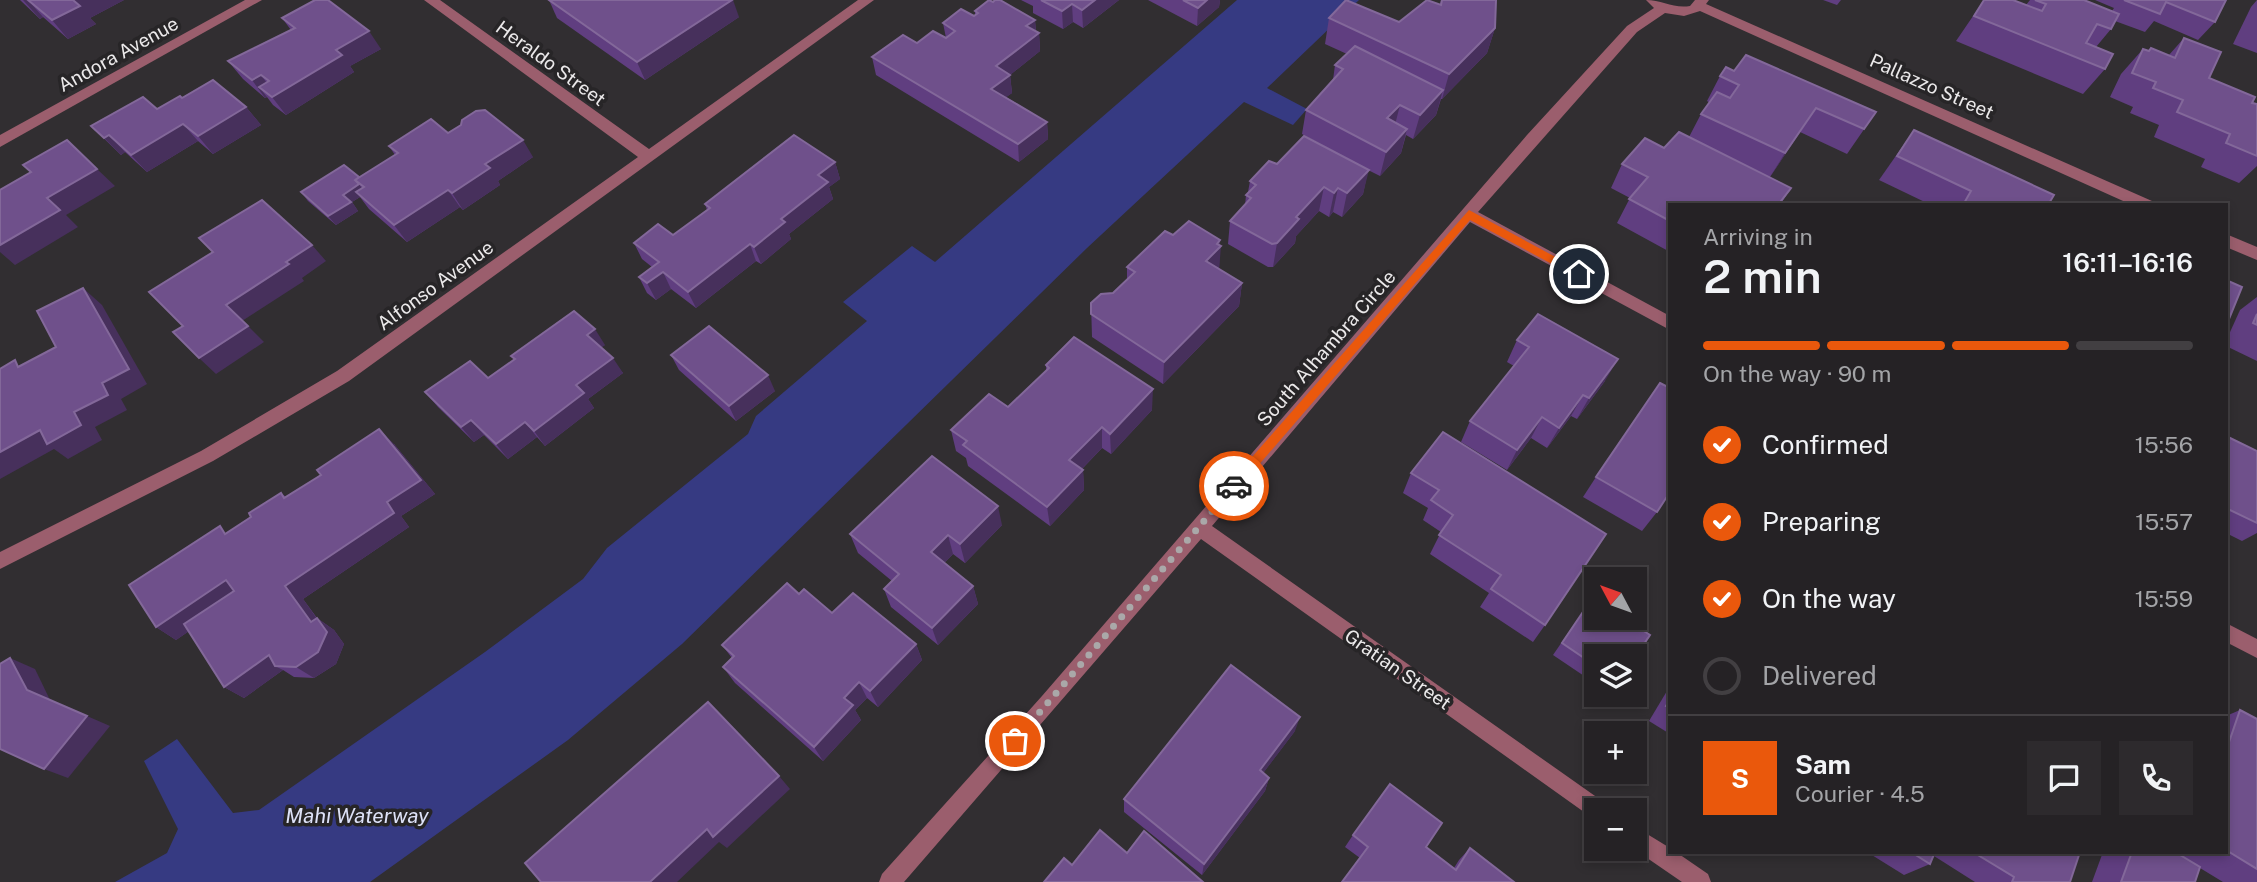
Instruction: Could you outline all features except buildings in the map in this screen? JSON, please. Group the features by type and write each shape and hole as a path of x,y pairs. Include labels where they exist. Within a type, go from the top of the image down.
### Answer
{"street":[{"name":"Andora Avenue","path":"0,142 255,0"},
{"name":"Heraldo Street","path":"431,0 648,156"},
{"name":"Alfonso Avenue","path":"0,561 207,456 311,397 407,332 867,0"},
{"path":"1658,4 1689,12 1701,3"},
{"name":"Pallazzo Street","path":"1701,3 2143,203"},
{"name":"South Alhambra Circle","path":"890,882 1049,703 1469,214 1632,29 1658,4"},
{"path":"1469,214 1668,323"},
{"path":"2228,241 2257,254"},
{"name":"Gratian Street","path":"1198,527 1584,800"},
{"path":"2228,633 2257,649"},
{"path":"1647,845 1700,882"}],"water":[{"name":"Mahi Waterway","path":"1237,0 1359,0 1267,88 1307,109 1293,125 1244,102 1087,248 682,644 568,740 370,882 115,882 167,853 178,829 144,761 177,739 233,813 259,810 485,652 583,579 607,548 748,434 756,416 867,321 843,302 912,246 935,262"}],"way so far":[{"path":"1015,741 1234,486"}],"route":[{"path":"1234,486 1469,214 1579,274"}]}
